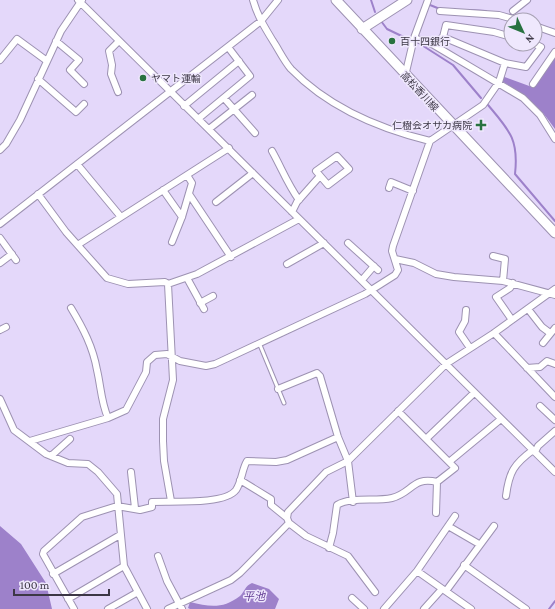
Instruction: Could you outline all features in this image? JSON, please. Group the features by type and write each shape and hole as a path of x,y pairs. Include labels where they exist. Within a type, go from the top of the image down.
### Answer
{"main road":[{"name":"高松香川線","path":"336,0 405,76 555,233"},
{"path":"362,28 407,0"}],"street":[{"path":"253,0 261,21 290,68 337,105 395,132 430,141"},
{"path":"0,224 261,21 278,0"},
{"path":"405,76 414,38 428,0"},
{"path":"513,11 527,0"},
{"path":"0,150 6,144 20,120 56,41 80,1 184,106 229,148 299,219 372,289 474,393 555,472"},
{"path":"440,11 492,14 503,17"},
{"path":"432,44 443,37 446,25 503,35"},
{"path":"543,29 555,33"},
{"path":"443,37 505,63 526,67 537,52"},
{"path":"414,38 432,44 499,82 523,98 540,115 555,139"},
{"path":"0,60 17,39 47,61"},
{"path":"56,41 79,60 70,70 84,84"},
{"path":"118,92 111,74 112,66 109,51 119,41"},
{"path":"198,119 250,76 228,46"},
{"path":"533,84 555,52"},
{"path":"184,106 239,62"},
{"path":"30,441 108,418 126,410 146,372 147,362 155,355 167,354 180,361 206,366 215,364 260,345 372,289 395,275 398,270 392,251 393,246 430,141 453,127 483,105 499,82 505,63"},
{"path":"38,79 76,112 84,104"},
{"path":"209,129 252,95"},
{"path":"224,98 255,133"},
{"path":"78,244 229,148"},
{"path":"272,151 292,190 300,200"},
{"path":"337,156 349,169 328,185 320,176 316,171 337,156"},
{"path":"77,164 121,217"},
{"path":"216,202 253,172"},
{"path":"172,242 182,217 192,183 187,175"},
{"path":"292,212 320,176"},
{"path":"389,188 391,182 413,191"},
{"path":"163,190 182,217"},
{"path":"38,194 66,232 107,278 128,284 165,282 168,284 187,278 231,257 299,219"},
{"path":"189,194 231,257"},
{"path":"0,238 14,257 0,264"},
{"path":"287,264 324,243"},
{"path":"348,243 376,268 362,280"},
{"path":"493,256 505,259 503,281"},
{"path":"395,259 414,263 436,274 503,281 552,294"},
{"path":"187,278 204,309"},
{"path":"512,320 496,296 510,288 513,283"},
{"path":"168,284 172,357 171,389 163,419 164,461 171,502"},
{"path":"168,609 181,606 231,580 240,573 288,520 288,512 326,472 348,461 446,364 552,294 555,289"},
{"path":"200,303 213,296"},
{"path":"71,308 89,341 97,369 102,404 108,418"},
{"path":"528,309 542,327 550,334"},
{"path":"466,310 466,321 459,332 470,348"},
{"path":"0,330 6,327"},
{"path":"543,343 555,328"},
{"path":"494,333 555,397"},
{"path":"526,368 540,367 547,361 555,364"},
{"path":"278,389 317,373 320,376 338,437 348,461 353,502"},
{"path":"426,439 474,393"},
{"path":"0,399 14,430 51,456 68,463 88,464 98,472 117,494 124,566 147,609"},
{"path":"540,406 555,420"},
{"path":"398,411 455,468 437,482"},
{"path":"449,462 501,419"},
{"path":"506,496 510,476 518,461 534,451 555,431"},
{"path":"74,609 43,554 44,551 82,517 118,506 140,510 152,507 152,502 213,500 228,496 235,492 247,461 276,462 287,460 338,437"},
{"path":"51,456 70,439"},
{"path":"131,472 135,508"},
{"path":"240,480 271,499 271,505 306,536 348,556 376,592"},
{"path":"329,548 337,505 344,501 353,502 391,498 403,495 413,484 418,482 429,480 437,482"},
{"path":"436,513 437,482"},
{"path":"384,609 417,571 455,516"},
{"path":"448,526 479,544"},
{"path":"424,609 444,590 494,526"},
{"path":"53,574 120,535"},
{"path":"158,556 166,581 181,606"},
{"path":"464,565 526,609"},
{"path":"68,599 124,566"},
{"path":"417,571 468,608"},
{"path":"108,609 138,592"},
{"path":"352,598 364,609"}],"lane":[{"path":"260,345 284,403"}],"water":[{"path":"555,54 555,129 543,113 531,101 500,80 502,76 532,87"},
{"path":"0,526 21,544 46,583 52,609 0,609"},
{"name":"平池","path":"252,583 269,589 279,599 275,609 188,608 190,602 210,606 228,603 240,596 246,587"}],"waterway":[{"path":"371,0 375,12"},
{"path":"430,5 440,9"},
{"path":"468,10 486,11"},
{"path":"381,21 387,29 410,40"},
{"path":"417,42 453,65 481,98"},
{"path":"488,105 502,121 514,143 516,162 515,174 555,221"},
{"path":"549,609 555,601"}],"place":[{"name":"百十四銀行","path":"392,41"},
{"name":"ヤマト運輸","path":"143,78"},
{"name":"仁樹会オサカ病院","path":"481,125"}]}
